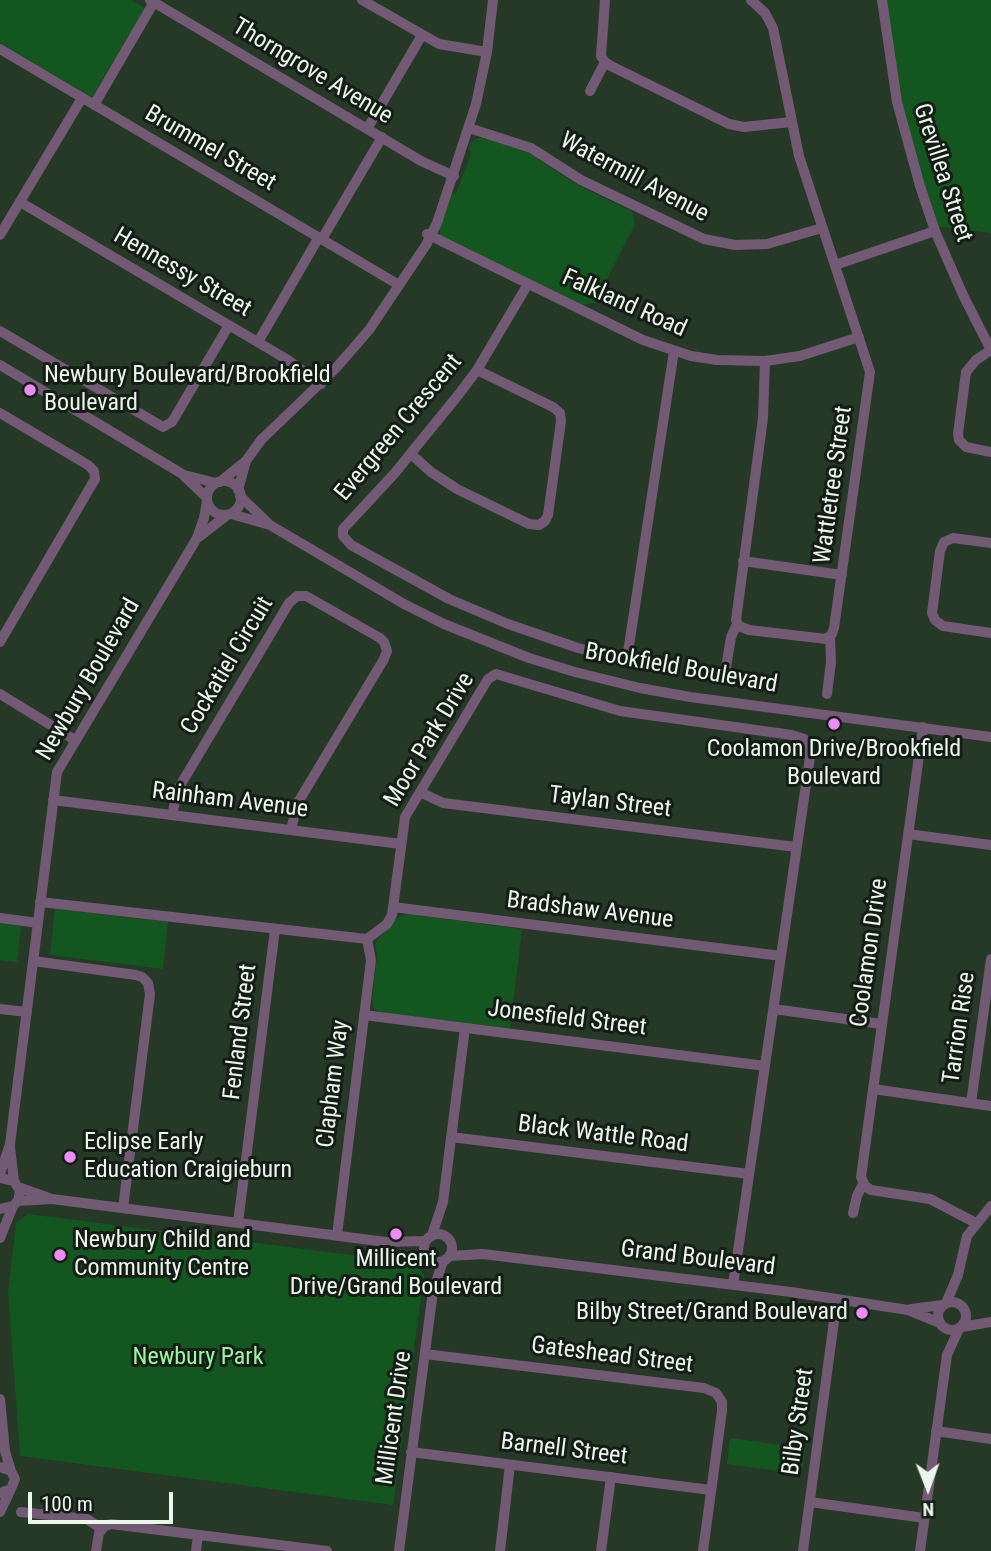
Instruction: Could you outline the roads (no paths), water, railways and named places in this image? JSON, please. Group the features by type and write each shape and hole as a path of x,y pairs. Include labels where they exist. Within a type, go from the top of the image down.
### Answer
{"street":[{"path":"362,0 446,46 487,52"},
{"path":"207,500 211,487 246,461 261,440 321,384 369,330 399,285 427,235 454,177 470,128 487,52 493,0"},
{"path":"605,0 601,51 605,62 729,124 744,127 791,122"},
{"name":"Wattletree Street","path":"751,0 765,13 773,28 799,156 868,363 869,380 842,575 834,629 830,637 831,662 827,694"},
{"name":"Grevillea Street","path":"882,0 901,118 935,231 991,350"},
{"path":"94,105 152,1"},
{"name":"Thorngrove Avenue","path":"152,1 421,161 454,177"},
{"path":"367,129 422,35"},
{"name":"Brummel Street","path":"0,49 399,285"},
{"path":"590,91 605,62"},
{"path":"0,235 82,98"},
{"name":"Watermill Avenue","path":"470,128 531,148 581,180 704,239 735,246 758,245 787,240 822,228"},
{"path":"258,342 382,137"},
{"name":"Hennessy Street","path":"20,202 258,342 321,384"},
{"path":"835,265 935,231"},
{"name":"Falkland Road","path":"427,235 643,340 674,351 717,360 765,361 800,356 859,337"},
{"name":"Evergreen Crescent","path":"528,284 477,370 411,454 345,524 342,533 345,541 420,585 477,612 578,648 612,656 622,656 630,647 674,351"},
{"path":"0,331 159,426 166,426 172,422 229,325"},
{"path":"991,350 970,365 966,372 958,434 959,440 966,447 991,452"},
{"path":"724,680 731,637 737,624 736,615 763,418 765,361"},
{"path":"0,365 184,475 207,500 212,510 229,514 238,506 246,461"},
{"path":"411,454 457,489 529,524 539,525 545,521 548,515 560,413 554,407 477,370"},
{"path":"0,642 96,479 94,471 88,465 2,418"},
{"path":"184,475 230,483 239,493"},
{"name":"Brookfield Boulevard","path":"239,493 270,525 404,604 444,624 529,658 640,688 991,737"},
{"name":"Newbury Boulevard","path":"0,1176 10,1144 57,772 197,538 207,500"},
{"name":"Brookfield Boulevard","path":"229,514 270,525"},
{"name":"Newbury Boulevard","path":"197,538 229,514"},
{"path":"991,543 953,538 943,542 932,613 935,620 943,626 991,634"},
{"path":"743,561 842,575"},
{"name":"Cockatiel Circuit","path":"172,815 178,789 289,603 297,596 306,596 380,638 387,651 297,804 291,830"},
{"path":"737,624 749,630 820,639 830,637"},
{"name":"Moor Park Drive","path":"367,939 387,924 393,907 405,817 488,679 499,674 620,711 804,738 809,743 811,752 733,1285"},
{"path":"0,694 75,740"},
{"name":"Coolamon Drive","path":"853,1213 863,1184 861,1173 923,727"},
{"name":"Taylan Street","path":"420,792 443,803 796,848"},
{"name":"Rainham Avenue","path":"53,800 401,844"},
{"path":"908,834 991,845"},
{"path":"40,902 367,939"},
{"name":"Bradshaw Avenue","path":"393,907 781,956"},
{"path":"0,918 37,923"},
{"name":"Fenland Street","path":"238,1223 275,929"},
{"name":"Clapham Way","path":"337,1235 372,960 367,939"},
{"name":"Tarrion Rise","path":"971,1103 991,959"},
{"path":"33,961 136,975 148,983 150,994 123,1208"},
{"path":"0,1009 27,1012"},
{"path":"774,1009 881,1024"},
{"name":"Jonesfield Street","path":"364,1015 765,1066"},
{"name":"Millicent Drive","path":"399,1551 433,1291 428,1247 443,1202 465,1028"},
{"path":"873,1089 991,1106"},
{"name":"Black Wattle Road","path":"451,1136 749,1174"},
{"name":"Newbury Boulevard","path":"10,1144 16,1204"},
{"path":"0,1176 52,1199"},
{"path":"863,1184 874,1191 930,1199 976,1223"},
{"path":"0,1209 52,1199 428,1247"},
{"name":"Millicent Drive","path":"433,1291 446,1258 449,1240 443,1202"},
{"path":"0,1237 16,1204"},
{"path":"920,1551 947,1355 938,1314 958,1275 964,1246 976,1223 991,1206"},
{"name":"Grand Boulevard","path":"483,1254 440,1234 428,1247 446,1258 483,1254 837,1299 908,1310 942,1325"},
{"path":"947,1355 967,1318 958,1275"},
{"name":"Bilby Street","path":"803,1551 837,1299"},
{"path":"944,1304 955,1301 991,1321"},
{"name":"Grand Boulevard","path":"908,1310 944,1304"},
{"path":"942,1325 951,1330 991,1321"},
{"name":"Gateshead Street","path":"425,1353 710,1390 718,1395 722,1405 703,1551"},
{"path":"0,1399 6,1469 15,1481 5,1492 0,1512"},
{"path":"0,1436 2,1423"},
{"path":"936,1431 991,1439"},
{"name":"Barnell Street","path":"411,1452 711,1490"},
{"path":"500,1551 510,1465"},
{"path":"601,1551 611,1477"},
{"path":"810,1502 925,1518"},
{"path":"21,1512 86,1519 102,1529"},
{"path":"96,1551 102,1529 107,1525 117,1524 327,1551"},
{"path":"196,1551 198,1535"}],"place":[{"name":"Newbury Boulevard/Brookfield Boulevard","path":"30,390"},
{"name":"Coolamon Drive/Brookfield Boulevard","path":"834,724"},
{"name":"Eclipse Early Education Craigieburn","path":"70,1157"},
{"name":"Millicent Drive/Grand Boulevard","path":"396,1234"},
{"name":"Newbury Child and Community Centre","path":"60,1255"},
{"name":"Bilby Street/Grand Boulevard","path":"862,1313"}],"park label":[{"name":"Newbury Park","path":"198,1358"}]}
